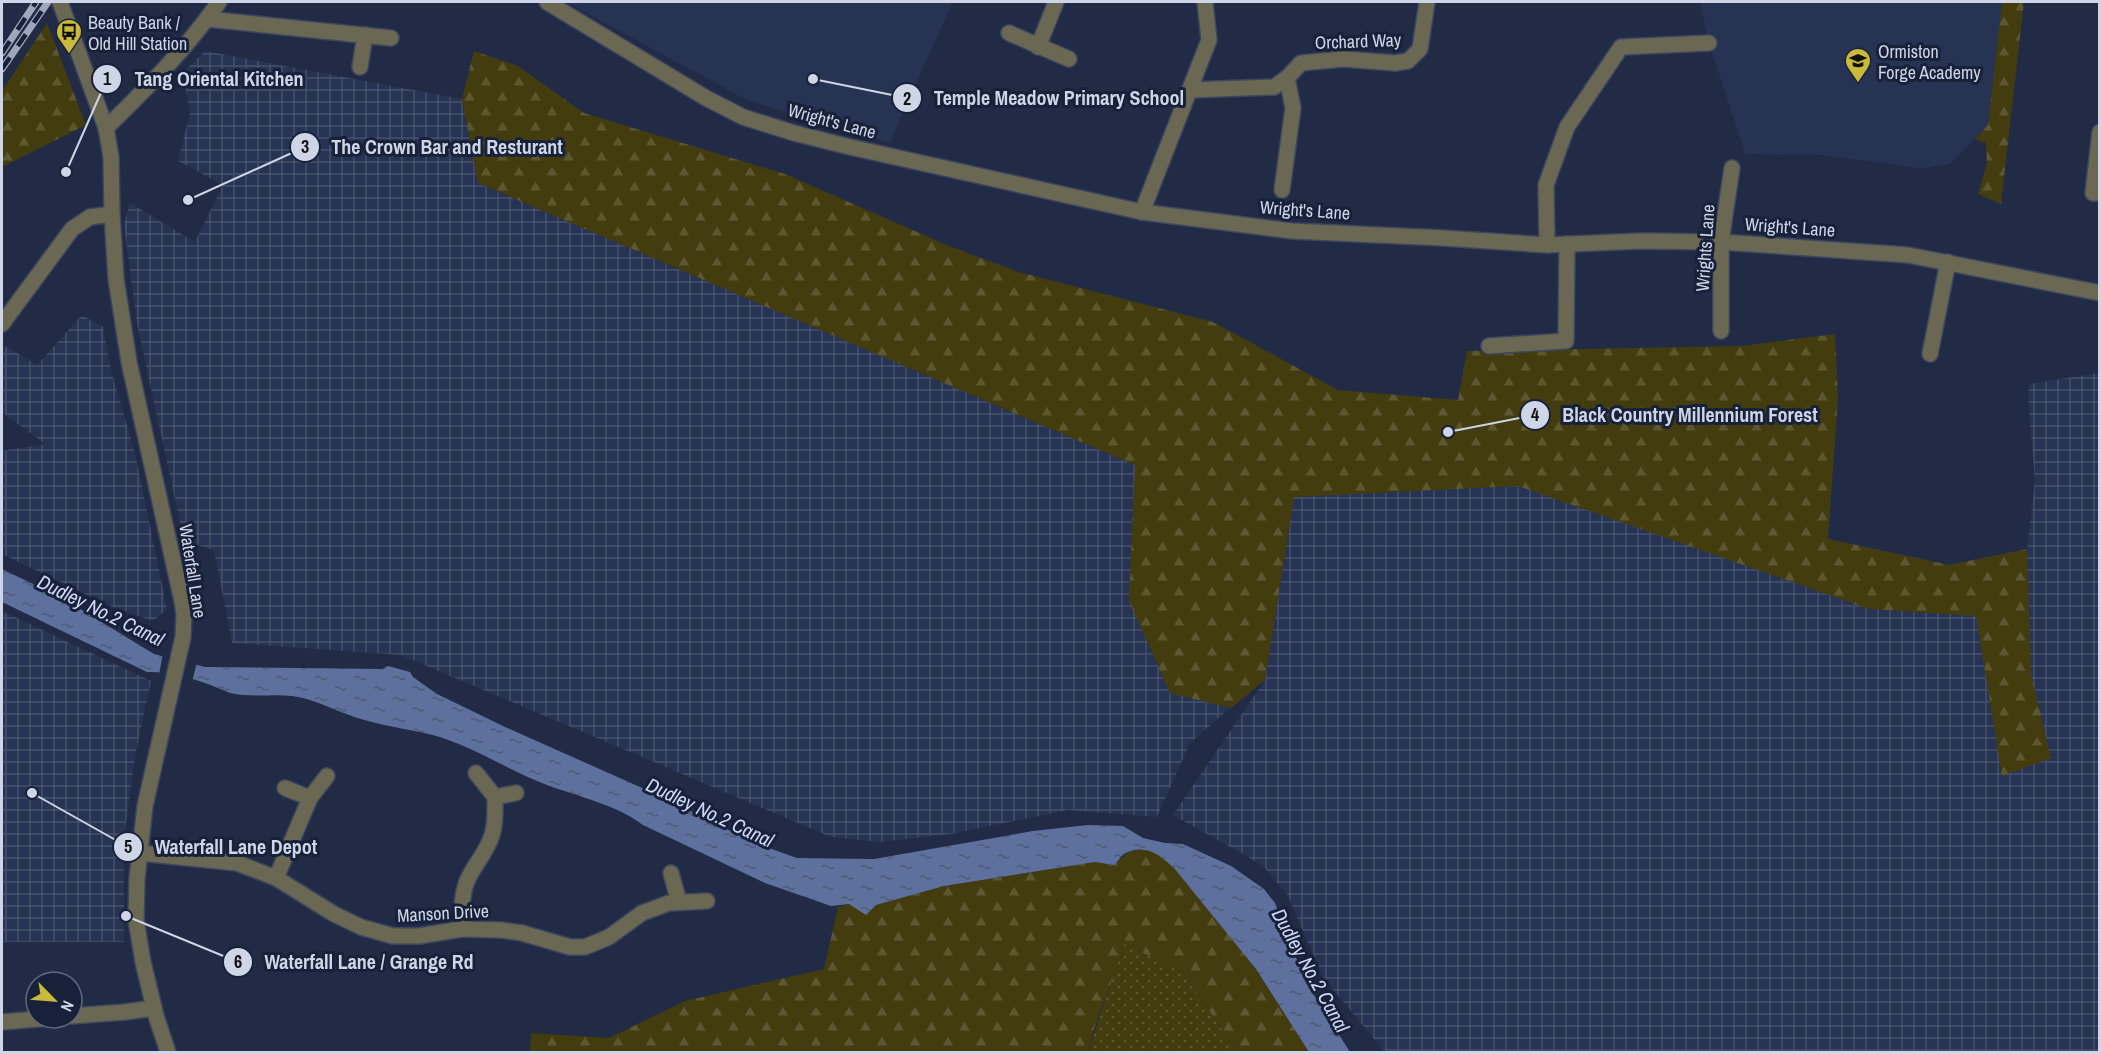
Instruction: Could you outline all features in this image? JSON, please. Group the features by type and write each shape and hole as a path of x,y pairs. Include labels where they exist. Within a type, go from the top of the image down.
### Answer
{"street":[{"name":"Waterfall Lane","path":"60,2 106,128 111,157 116,279 129,362 184,614 183,637 145,806 137,878 136,920 143,962 168,1053"},
{"path":"106,128 152,84 219,2"},
{"name":"Wright's Lane","path":"547,2 706,98 743,117 858,149 1142,212 1292,231 1547,245 1642,241 1721,242 1908,255 2100,293"},
{"path":"1038,46 1056,2"},
{"path":"1142,212 1209,40 1205,2"},
{"name":"Orchard Way","path":"1191,90 1274,87 1287,78 1301,63 1343,59 1395,63 1408,61 1420,49 1427,2"},
{"path":"207,19 391,38"},
{"path":"1009,33 1069,59"},
{"path":"360,67 365,35"},
{"path":"1547,245 1546,185 1567,127 1621,47 1709,43"},
{"path":"1282,190 1293,108 1287,78"},
{"path":"2100,132 2093,193 2100,193"},
{"name":"Wrights Lane","path":"1721,331 1721,242 1732,168"},
{"path":"2,324 72,229 90,217 112,214"},
{"path":"1489,346 1566,341 1567,244"},
{"path":"1930,354 1948,262"},
{"path":"462,929 464,893 467,882 493,834 495,819 495,797 476,773"},
{"path":"276,878 310,798 327,776"},
{"path":"285,788 310,798"},
{"path":"495,797 516,793"},
{"name":"Manson Drive","path":"140,853 237,863 276,878 334,914 361,927 393,936 419,936 462,929 522,933 570,947 585,947 609,936 642,913 669,903 707,901"},
{"path":"671,873 680,902"},
{"path":"84,1015 154,1008"},
{"path":"2,1022 24,1020"}],"shaded area":[{"path":"566,2 953,2 891,143 745,99"},
{"name":"Ormiston Forge Academy","path":"1700,2 2003,2 1988,125 1950,164 1931,167 1919,168 1821,155 1745,154 1709,43"},
{"path":"205,51 462,99 478,183 1235,508 1229,650 1230,708 1190,743 1157,817 1068,810 951,834 879,842 831,837 401,655 232,643 214,550 184,541 137,324 124,224 130,203 195,242 223,185 178,161 190,113 183,72"},
{"path":"82,315 103,327 111,370 135,453 167,609 153,621 113,607 2,554 2,451 45,444 2,412 2,352 6,346 37,365"},
{"path":"2099,373 2099,1052 1389,1052 1383,1050 1323,977 1287,894 1262,865 1173,815 1265,680 1294,497 1518,486 1828,539 1950,565 2027,549 2035,481 2029,384"},
{"path":"2,611 151,681 135,756 124,838 124,942 2,942"}],"green space":[{"path":"2002,2 2024,2 2001,204 1978,194 1987,163 1986,143 1975,139 1988,125"},
{"path":"47,23 86,125 2,167 2,91"},
{"path":"474,51 518,66 584,113 785,174 949,246 1019,272 1213,322 1338,390 1458,400 1467,351 1742,346 1835,334 1838,398 1828,539 1949,565 2027,549 2031,674 2051,758 2002,776 1976,616 1869,609 1518,486 1294,497 1265,680 1231,708 1170,693 1129,601 1135,465 478,183 462,99"},
{"path":"1145,849 1159,854 1174,867 1256,969 1309,1052 1238,1052 1182,972 1125,944 1088,1052 530,1052 531,1033 609,1038 685,1001 824,969 838,907 849,904 876,905 944,886 1095,862 1114,865 1128,852"},
{"path":"1124,943 1182,972 1238,1052 1088,1052"}],"water":[{"path":"2,569 64,599 154,654 205,667 382,669 388,666 410,672 413,677 437,694 505,727 658,795 755,843 797,858 874,859 1033,831 1088,825 1123,826 1143,838 1183,844 1231,866 1264,889 1275,903 1305,981 1350,1052 1309,1052 1256,969 1174,868 1153,852 1141,849 1126,853 1114,865 1095,862 944,886 876,905 866,915 849,904 831,906 765,883 643,825 621,812 535,780 475,751 441,738 364,720 298,697 240,695 184,677 161,672 147,672 2,602"}],"pier":[{"path":"163,653 197,662 192,682 159,675"}],"railway":[{"path":"2,53 36,2"},
{"path":"2,69 48,2"}],"place":[{"name":"Beauty Bank / Old Hill Station","path":"69,55"},
{"name":"Temple Meadow Primary School","path":"813,79"},
{"name":"Ormiston Forge Academy","path":"1858,84"},
{"name":"Tang Oriental Kitchen","path":"66,172"},
{"name":"The Crown Bar and Resturant","path":"188,200"},
{"name":"Black Country Millennium Forest","path":"1448,432"},
{"name":"Waterfall Lane Depot","path":"32,793"},
{"name":"Waterfall Lane / Grange Rd","path":"126,916"}],"water label":[{"name":"Dudley No.2 Canal","path":"101,610"},
{"name":"Dudley No.2 Canal","path":"710,812"},
{"name":"Dudley No.2 Canal","path":"1311,970"}]}
